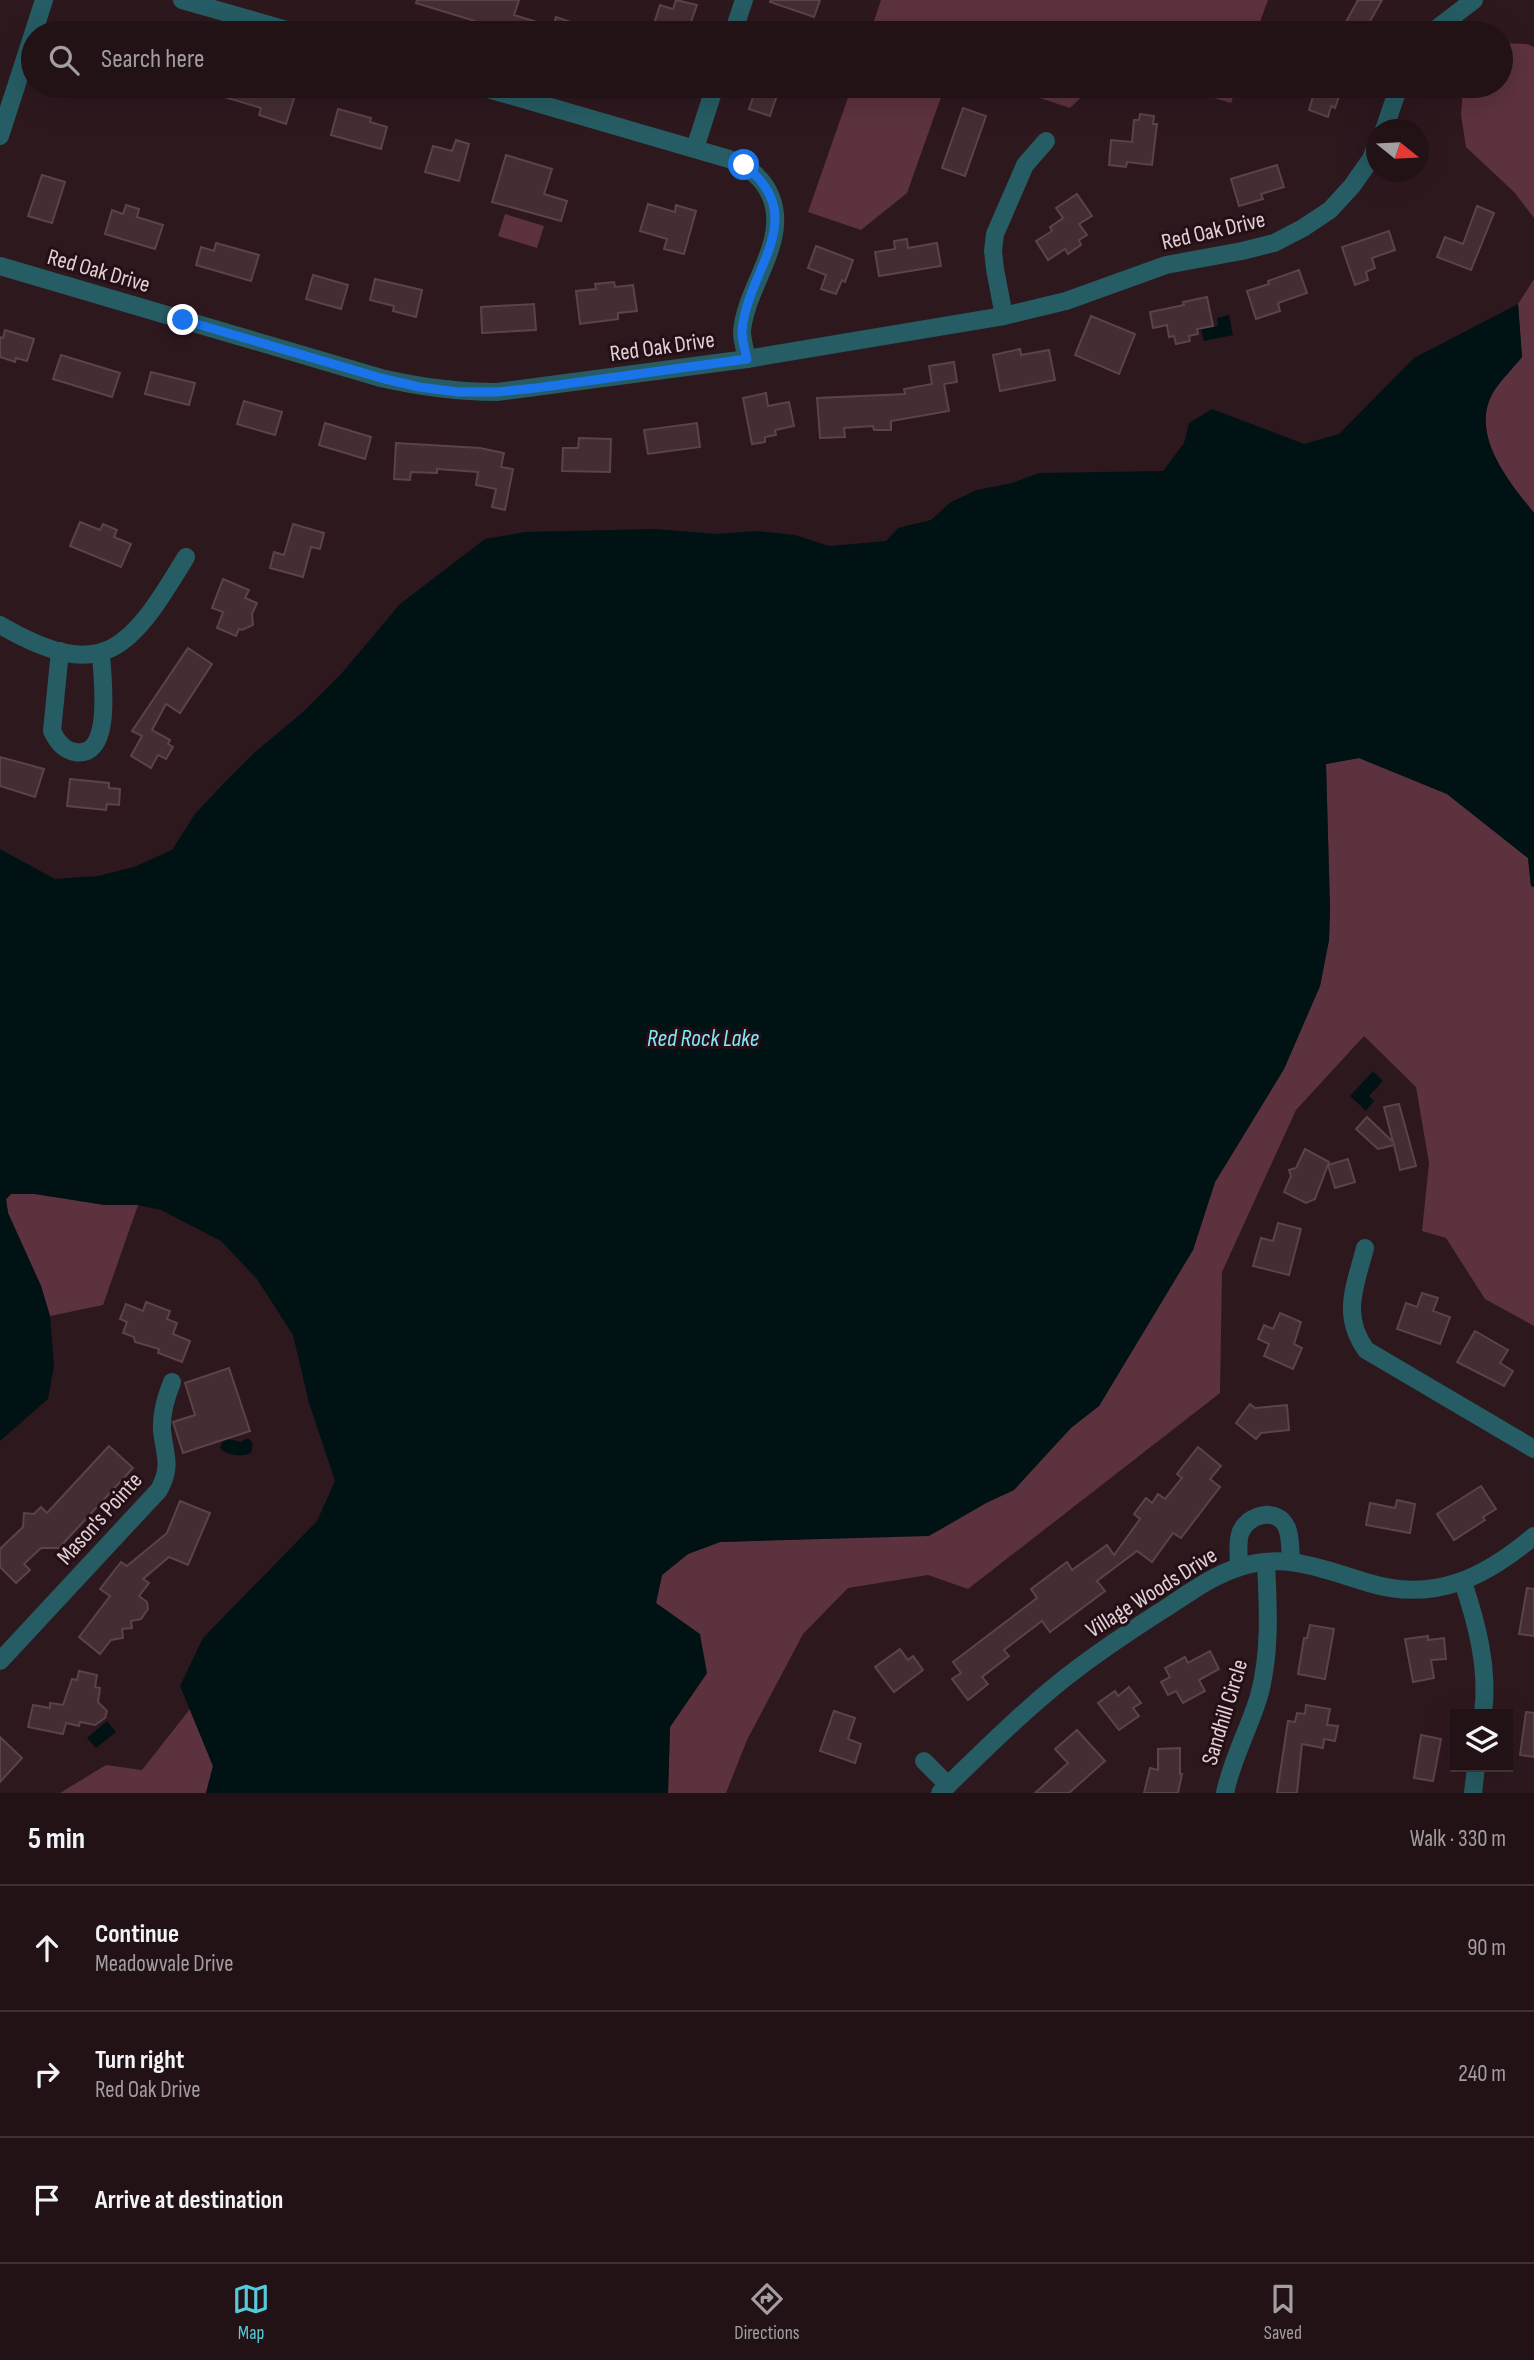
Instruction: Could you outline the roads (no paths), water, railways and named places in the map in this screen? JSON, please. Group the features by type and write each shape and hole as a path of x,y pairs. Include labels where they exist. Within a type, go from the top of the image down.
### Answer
{"street":[{"path":"37,21 44,0"},
{"path":"181,0 255,21"},
{"path":"737,21 744,0"},
{"path":"1447,21 1474,0"},
{"path":"0,136 21,71"},
{"path":"520,98 695,148 744,165 758,176 774,204 776,221 774,239 749,302 742,333 747,359"},
{"path":"695,148 711,98"},
{"path":"1388,119 1395,98"},
{"path":"1004,316 993,251 995,234 1025,165 1046,141"},
{"name":"Red Oak Drive","path":"0,267 381,378 458,392 497,392 747,359 1004,316 1066,301 1166,265 1274,243 1330,210 1366,166"},
{"path":"0,625 46,648 84,655 111,651 127,640 163,595 186,557"},
{"path":"60,651 52,731 64,748 75,752 87,752 98,744 102,731 102,653"},
{"path":"1365,1248 1351,1310 1357,1337 1366,1350 1534,1449"},
{"name":"Mason's Pointe","path":"0,1661 159,1490 168,1465 162,1432 163,1405 172,1382"},
{"path":"1239,1567 1240,1532 1246,1522 1262,1515 1276,1517 1284,1522 1290,1537 1291,1560"},
{"name":"Village Woods Drive","path":"925,1761 944,1789 1075,1669 1204,1584 1239,1567 1291,1560 1317,1565 1390,1589 1425,1590 1463,1582 1480,1575 1508,1558 1534,1536"},
{"name":"Sandhill Circle","path":"1225,1793 1235,1757 1259,1695 1266,1659 1269,1618 1266,1562"},
{"path":"1463,1582 1482,1653 1485,1678 1483,1709"},
{"path":"1473,1793 1475,1772"}],"water":[{"name":"Red Rock Lake","path":"1518,304 1522,357 1494,391 1487,407 1486,423 1495,456 1534,513 1534,887 1531,886 1528,858 1447,794 1359,758 1326,764 1330,909 1329,940 1320,986 1284,1069 1215,1182 1193,1250 1099,1406 1071,1428 1014,1490 929,1536 720,1542 688,1554 662,1575 656,1603 700,1634 707,1673 670,1727 668,1793 206,1793 213,1766 180,1686 203,1638 317,1521 335,1481 309,1403 293,1335 257,1279 221,1241 161,1210 138,1205 105,1205 35,1194 11,1194 6,1199 8,1213 41,1286 50,1316 54,1366 48,1399 0,1441 0,849 55,879 98,876 134,867 172,850 195,814 255,752 303,712 341,674 400,604 485,539 525,532 656,529 717,534 756,531 795,535 829,546 886,541 898,528 931,520 951,502 977,490 1012,483 1039,473 1163,471 1184,443 1189,423 1212,409 1304,444 1339,434 1414,358"},
{"path":"1229,315 1233,335 1204,341 1201,329 1218,326 1217,318"},
{"path":"1373,1071 1383,1081 1369,1096 1374,1101 1366,1111 1350,1096"},
{"path":"228,1439 241,1442 249,1439 253,1444 251,1453 235,1455 223,1451 220,1448 223,1441"},
{"path":"107,1721 116,1732 96,1748 87,1738"}]}
